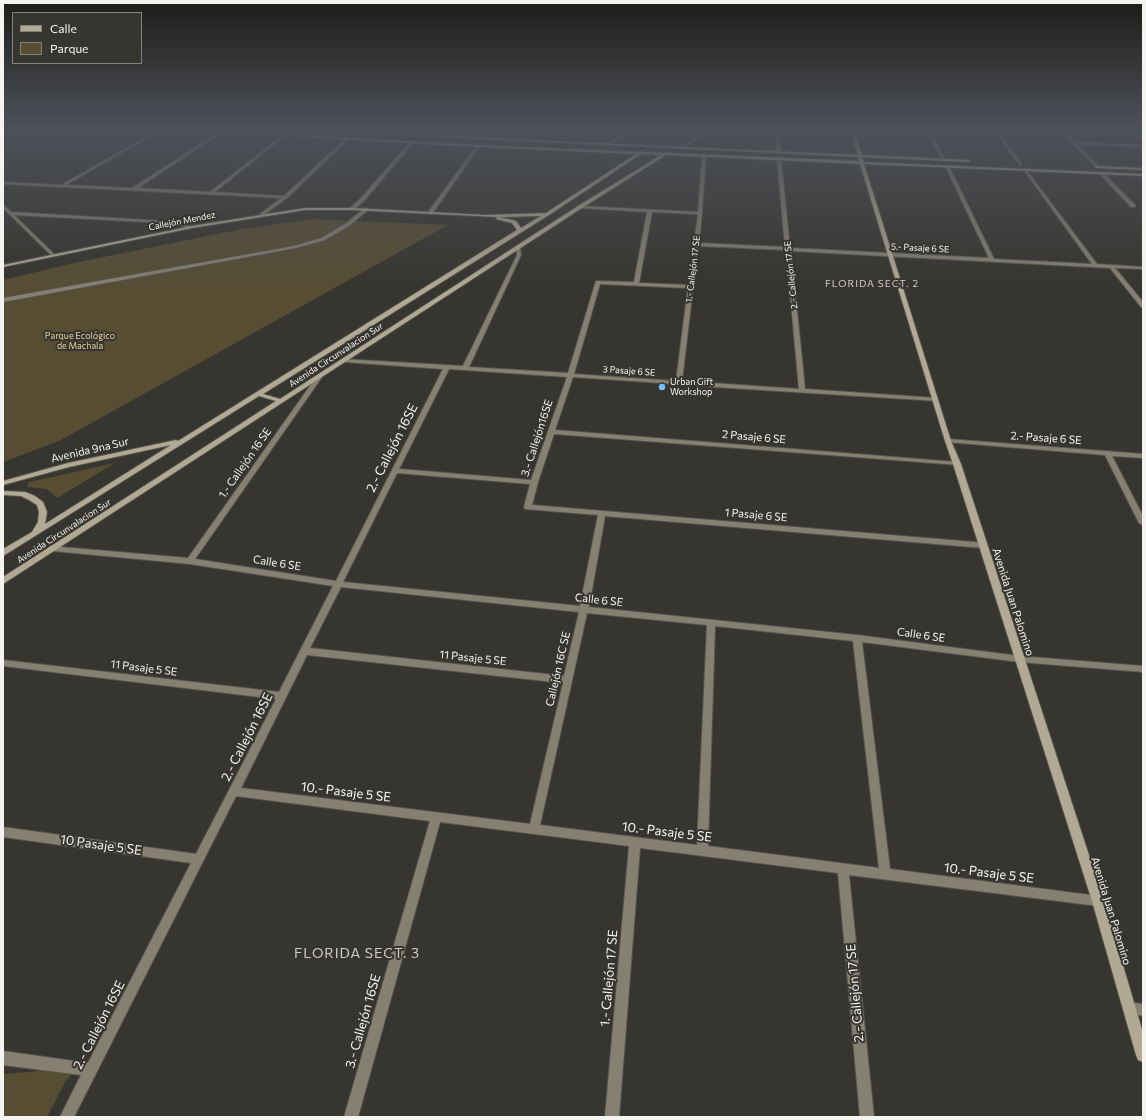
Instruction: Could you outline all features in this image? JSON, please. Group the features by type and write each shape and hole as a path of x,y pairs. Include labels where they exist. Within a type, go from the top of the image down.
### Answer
{"main road":[{"name":"Avenida Circunvalacion Sur","path":"3,553 509,240 520,231 596,182"},
{"name":"Avenida Circunvalacion Sur","path":"3,580 319,377 521,244 620,182"},
{"name":"Avenida Juan Palomino","path":"868,182 948,441 957,464 1098,900 1143,1055"},
{"name":"Callejón Mendez","path":"3,266 192,226 305,209 352,208 486,216 547,214"},
{"name":"Callejón Mendez","path":"486,216 514,222 520,231"},
{"path":"258,394 281,401"},
{"name":"Avenida 9na Sur","path":"3,483 68,465 182,441"},
{"path":"3,493 22,494 32,498 40,504 43,512 42,522 32,535"}],"street":[{"path":"62,185 67,182"},
{"path":"134,189 144,182"},
{"path":"210,194 225,182"},
{"path":"262,215 301,182"},
{"path":"352,208 362,200 377,182"},
{"path":"430,213 452,182"},
{"name":"1.- Callejón 17 SE","path":"679,384 700,213 702,182"},
{"name":"2.- Callejón 17 SE","path":"782,182 802,391"},
{"path":"955,182 992,260"},
{"path":"1035,182 1095,266"},
{"path":"1110,182 1133,206"},
{"path":"3,183 285,197"},
{"path":"3,206 52,255"},
{"path":"580,207 700,213"},
{"path":"3,300 294,247 323,239 347,225 367,209"},
{"path":"636,284 650,210"},
{"path":"10,213 165,222 192,226"},
{"path":"465,368 519,256 521,244"},
{"name":"5.- Pasaje 6 SE","path":"696,244 1143,268"},
{"path":"1111,266 1143,306"},
{"path":"570,376 598,282 691,287"},
{"name":"3 Pasaje 6 SE","path":"344,360 679,384 936,400"},
{"name":"2.- Callejón 16SE","path":"67,1117 282,696 447,367"},
{"name":"3.- Callejón16SE","path":"528,507 534,482 550,432 570,376"},
{"name":"1.- Callejón 16 SE","path":"190,562 319,377"},
{"name":"2 Pasaje 6 SE","path":"550,432 957,464"},
{"name":"2.- Pasaje 6 SE","path":"948,441 1143,456"},
{"path":"1107,453 1143,523"},
{"path":"395,471 534,482"},
{"name":"1 Pasaje 6 SE","path":"528,507 983,545"},
{"name":"Callejón 16C SE","path":"534,829 584,609 602,514"},
{"name":"Calle 6 SE","path":"53,548 190,562 338,584 857,638 1019,659 1143,669"},
{"path":"702,851 711,622"},
{"path":"857,638 885,874"},
{"name":"11 Pasaje 5 SE","path":"304,651 567,680"},
{"name":"11 Pasaje 5 SE","path":"3,663 282,696"},
{"name":"10.- Pasaje 5 SE","path":"233,791 1098,900"},
{"name":"3.- Callejón 16SE","path":"351,1117 436,817"},
{"name":"10 Pasaje 5 SE","path":"3,832 199,859"},
{"name":"1.- Callejón 17 SE","path":"612,1117 635,842"},
{"name":"2.- Callejón 17 SE","path":"843,868 867,1117"},
{"path":"1129,1008 1143,1010"},
{"path":"3,1058 91,1070"}],"green space":[{"name":"Parque Ecológico de Machala","path":"312,219 448,225 59,441 3,462 3,280 74,263 242,229"},
{"path":"115,463 57,498 47,489 27,487 29,482"},
{"path":"76,1068 65,1082 47,1117 3,1117 3,1074"}],"place":[{"name":"Urban Gift Workshop","path":"662,387"}],"district":[{"name":"FLORIDA SECT. 2","path":"872,284"},
{"name":"FLORIDA SECT. 3","path":"357,953"}]}
